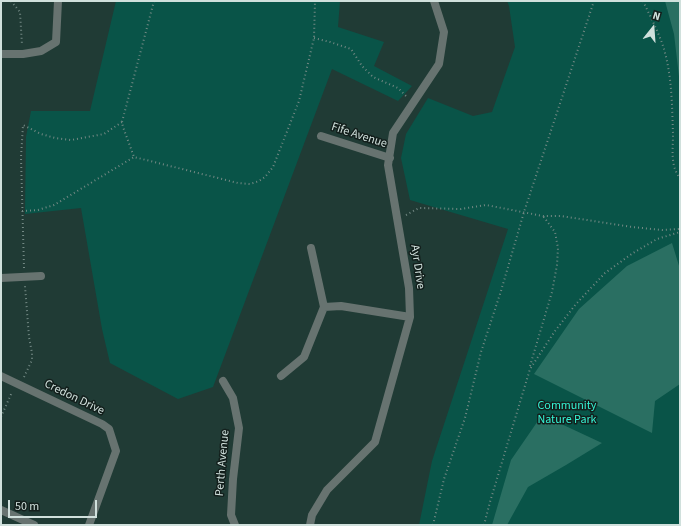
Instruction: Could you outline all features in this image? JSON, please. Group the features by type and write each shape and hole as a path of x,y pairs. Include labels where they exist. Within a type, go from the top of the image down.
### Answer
{"street":[{"path":"1,54 41,52 56,42 58,1"},
{"name":"Ayr Drive","path":"310,525 312,515 327,490 376,442 410,317 409,288 388,165 393,133 439,64 444,32 434,1"},
{"name":"Fife Avenue","path":"321,136 390,158"},
{"path":"281,376 304,357 324,307 311,248"},
{"path":"1,278 41,276"},
{"path":"324,307 341,306 410,317"},
{"name":"Credon Drive","path":"1,376 109,428 116,452 89,525"},
{"name":"Perth Avenue","path":"223,381 233,398 239,428 231,515 235,525"},
{"path":"1,510 34,525"}],"path":[{"path":"11,1 20,12 23,54"},
{"path":"134,156 122,122 154,1"},
{"path":"22,211 38,210 54,205 134,156 238,183 250,184 265,177 273,167 299,101 314,38 315,1"},
{"path":"433,525 444,479 465,418 481,352 501,291 524,212 594,1"},
{"path":"643,1 663,46 669,74 672,103 673,162 680,178"},
{"path":"314,38 351,49 362,66 373,77 398,88 413,103"},
{"path":"1,417 15,383 22,380 32,360 24,277 21,157 23,125 41,134 71,140 104,134 122,122"},
{"path":"397,219 419,208 461,210 486,205 543,216 561,216 632,227 680,230"},
{"path":"484,525 550,299 557,265 558,248 555,232 543,216"},
{"path":"530,369 555,330 576,304 605,273 633,253 657,239 680,230"}],"green space":[{"path":"116,1 340,1 338,27 384,42 374,66 412,86 398,101 332,69 213,387 178,399 110,363 102,329 81,208 25,214 26,137 31,111 90,111"},
{"name":"Community Nature Park","path":"507,1 680,1 680,525 419,525 432,461 508,229 410,200 401,158 406,134 428,98 473,116 492,112 515,47"},
{"path":"665,1 680,1 680,85 674,34"},
{"path":"672,243 680,269 680,384 655,401 652,433 534,374 579,309 627,266"},
{"path":"542,415 602,443 528,487 507,525 492,525 511,460"}]}
